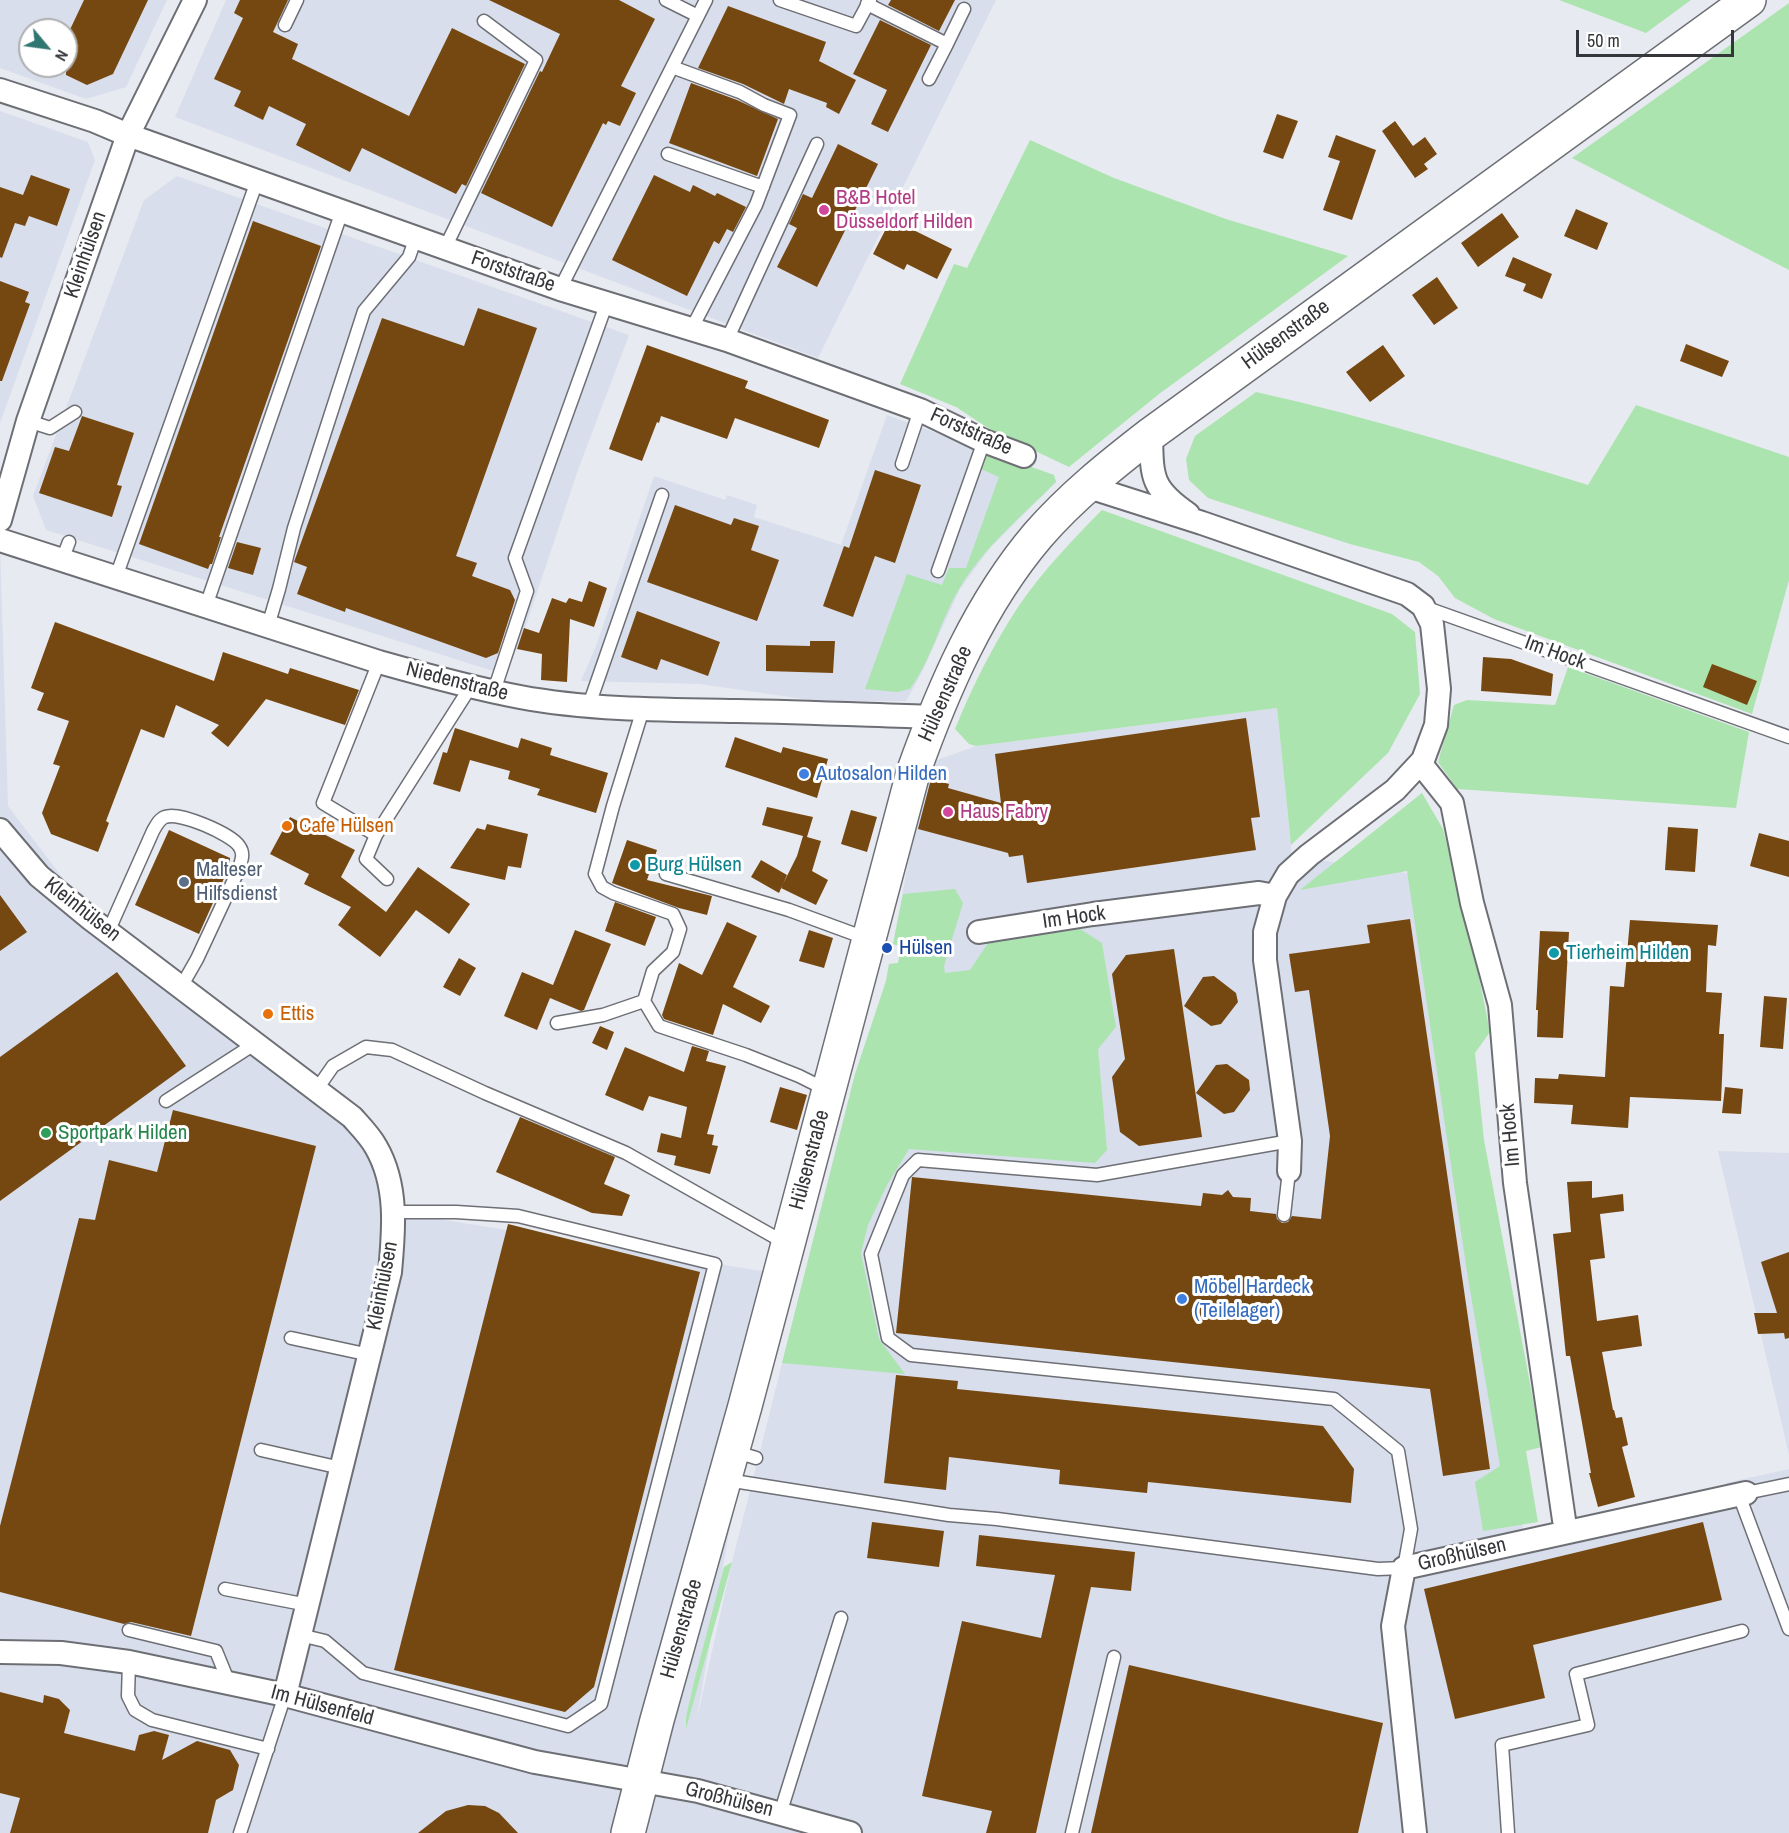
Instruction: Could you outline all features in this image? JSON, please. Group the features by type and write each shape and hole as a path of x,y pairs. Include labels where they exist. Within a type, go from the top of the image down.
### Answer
{"main road":[{"name":"Hülsenstraße","path":"628,1833 737,1463 788,1245 913,773 933,717 990,601 1038,536 1086,486 1151,434 1749,0"}],"street":[{"name":"Kleinhülsen","path":"0,520 28,421 128,135 195,0"},
{"name":"Forststraße","path":"0,90 95,121 128,135 560,289 727,340 920,410 984,441 1024,456"},
{"name":"Im Hock","path":"1151,434 1152,474 1155,483 1175,506 1202,523"},
{"name":"Im Hock","path":"1086,486 1202,523 1407,594 1423,606"},
{"name":"Niedenstraße","path":"0,540 65,551 116,578 379,662 521,698 643,709 825,712 933,717"},
{"path":"1289,1171 1290,1141 1265,960 1264,932 1275,896 1288,874 1395,790 1421,764 1436,725 1439,689 1432,624 1423,606"},
{"name":"Im Hock","path":"1421,764 1452,803 1472,903 1500,1005 1515,1183 1564,1520"},
{"name":"Kleinhülsen","path":"2,838 39,876 108,932 352,1117 376,1147 391,1184 394,1229 390,1272 285,1695"},
{"name":"Im Hock","path":"979,932 1093,914 1248,894 1259,893 1275,896"},
{"name":"Großhülsen","path":"1415,1833 1406,1797 1389,1644 1404,1568 1742,1494"},
{"name":"Im Hülsenfeld","path":"0,1652 61,1653 129,1662 285,1695 536,1762 642,1780"},
{"name":"Großhülsen","path":"642,1780 698,1791 850,1833"}],"lane":[{"path":"285,25 297,0"},
{"path":"666,0 698,16"},
{"path":"560,289 706,0"},
{"path":"780,0 856,26 868,2 947,44"},
{"path":"929,80 964,9"},
{"path":"445,248 536,60 484,21"},
{"path":"672,67 740,92 790,115 756,205 692,328"},
{"path":"727,340 817,144"},
{"path":"668,154 763,187"},
{"path":"116,578 257,181"},
{"path":"206,606 342,211"},
{"path":"268,626 294,528 364,311 409,256 416,237"},
{"path":"495,691 527,591 515,558 607,302"},
{"path":"902,464 920,410"},
{"path":"28,421 50,428 75,412"},
{"path":"938,571 984,441"},
{"path":"589,705 662,495"},
{"name":"Im Hock","path":"1423,606 1789,737"},
{"path":"376,835 323,803 379,662"},
{"path":"387,879 366,859 376,835 471,686"},
{"path":"643,709 595,874 602,886 613,893 673,914 680,929 673,952 653,971 644,1001 659,1026 746,1055 799,1076 829,1091"},
{"path":"108,932 153,831 165,816 176,815 194,820 233,840 240,847 243,855 239,869 197,959 181,987"},
{"path":"666,874 789,909 869,939"},
{"path":"557,1023 603,1016 644,1001"},
{"path":"166,1101 256,1043"},
{"path":"317,1089 333,1066 366,1047 392,1050 485,1093 626,1153 788,1245"},
{"path":"737,1463 949,1515 997,1519 1378,1569 1404,1568 1411,1529 1398,1451 1334,1399 911,1354 888,1338 870,1254 903,1175 918,1160 1097,1175 1290,1141"},
{"path":"1284,1215 1289,1171"},
{"path":"300,1635 325,1641 363,1673 568,1726 601,1704 715,1264 518,1216 456,1212 392,1212"},
{"path":"291,1338 370,1355"},
{"path":"261,1450 342,1468"},
{"path":"1789,1484 1742,1494 1789,1629"},
{"path":"225,1589 308,1605"},
{"path":"780,1814 841,1618"},
{"path":"129,1630 216,1651 229,1683"},
{"path":"1508,1833 1502,1745 1588,1725 1576,1674 1742,1631"},
{"path":"1072,1833 1114,1657"},
{"path":"129,1662 128,1696 135,1710 152,1719 268,1749"},
{"path":"240,1833 285,1695"}],"shaded area":[{"path":"0,0 167,0 126,87 86,99 28,78 78,78 78,18 18,18 18,74 0,68"},
{"path":"226,0 996,0 818,358 175,117"},
{"path":"0,111 88,142 95,160 0,423"},
{"path":"177,176 629,335 578,470 525,628 506,675 46,530 33,496 144,200"},
{"path":"887,415 1054,475 1056,482 990,548 960,589 922,672 906,701 817,701 700,684 581,681 596,646 654,476 725,500 727,495 757,505 754,517 841,545"},
{"path":"0,544 8,806 106,935 377,1139 401,1213 774,1273 696,1723 732,1562 855,1074 886,981 889,964 898,963 901,947 893,944 919,805 932,762 976,746 1277,708 1292,856 1433,877 1523,1531 1732,1505 1726,1483 1789,1469 1789,1833 0,1833"},
{"path":"1718,1151 1789,1153 1789,1455"}],"green space":[{"path":"1559,0 1691,0 1646,33"},
{"path":"1789,3 1789,270 1572,158"},
{"path":"1030,140 1114,178 1226,219 1348,256 1159,394 1069,467 991,430 956,407 900,384 954,264 967,268"},
{"path":"1256,392 1382,423 1588,485 1636,405 1789,457 1789,580 1752,714 1494,619 1455,598 1438,576 1419,562 1350,544 1208,498 1189,480 1186,459 1195,436"},
{"path":"986,451 1054,475 1056,482 1004,533 969,574 952,601 924,665 910,689 897,692 865,689 907,574 942,585 949,568 966,568 999,477 981,469"},
{"path":"1102,510 1392,614 1415,632 1420,694 1388,753 1291,845 1277,708 976,746 969,744 955,729 984,666 1018,607 1037,581"},
{"path":"1568,667 1749,732 1736,808 1457,789 1438,762 1454,705 1467,700 1555,705"},
{"path":"1422,793 1443,829 1470,932 1490,1032 1475,1053 1484,1140 1542,1447 1526,1451 1538,1522 1483,1531 1475,1482 1500,1466 1467,1272 1407,871 1300,890"},
{"path":"955,889 963,903 944,966 945,973 970,970 988,943 1080,929 1102,943 1116,1027 1098,1049 1107,1150 1095,1163 909,1149 887,1185 868,1225 861,1253 879,1339 905,1374 782,1363 855,1074 886,981 889,964 898,963 901,947 893,944 903,894"},
{"path":"732,1562 686,1729 686,1717 694,1682 724,1567"}],"building":[{"path":"84,0 148,0 113,74 87,85 72,78 78,78 78,18 75,18"},
{"path":"240,0 288,0 273,32 298,44 292,59 409,116 452,28 525,64 466,186 462,184 456,194 362,148 350,172 296,145 306,124 269,106 263,120 234,106 241,91 214,79 243,18 234,13"},
{"path":"489,0 619,0 655,19 621,86 636,93 620,126 608,121 606,125 603,123 552,227 481,193 560,34"},
{"path":"891,0 955,0 939,31 888,5"},
{"path":"728,6 826,42 819,61 856,80 839,114 826,107 827,103 789,89 784,104 743,84 698,68"},
{"path":"880,20 931,45 888,132 871,124 887,90 853,74"},
{"path":"691,83 737,100 778,119 757,176 669,143"},
{"path":"1277,114 1298,121 1283,159 1263,152"},
{"path":"1395,121 1413,146 1425,137 1437,154 1424,164 1428,169 1415,178 1382,131"},
{"path":"1336,135 1376,150 1352,220 1323,210 1340,161 1328,157"},
{"name":"B&B Hotel Düsseldorf Hilden","path":"838,144 878,164 817,287 777,267 797,228 789,224 803,194 812,198"},
{"path":"31,175 70,189 57,226 29,216 25,226 15,223 2,258 0,257 0,187 23,195"},
{"path":"654,175 690,192 693,185 715,196 717,193 746,207 733,232 727,229 719,244 714,241 687,296 612,260"},
{"path":"1576,209 1608,223 1597,250 1564,236"},
{"path":"1502,213 1519,237 1478,267 1461,243"},
{"path":"891,219 952,249 937,279 907,264 904,270 873,254"},
{"path":"253,221 321,246 219,537 221,537 212,564 208,569 139,544"},
{"path":"1513,257 1552,274 1542,299 1523,291 1526,284 1505,276"},
{"path":"1437,277 1458,308 1434,325 1412,295"},
{"path":"0,281 29,292 25,302 30,304 2,381 0,381"},
{"path":"478,308 537,328 456,556 477,563 472,576 510,590 515,600 498,653 486,658 346,608 345,612 297,594 307,567 294,562 382,318 464,346"},
{"path":"1686,344 1729,361 1722,377 1680,361"},
{"path":"647,345 748,381 745,388 829,420 819,448 735,418 727,439 661,416 642,461 609,449"},
{"path":"1383,345 1405,376 1370,402 1346,372"},
{"path":"82,416 134,433 117,485 122,486 112,517 39,493 55,447 69,451"},
{"path":"875,470 921,485 895,563 875,556 853,617 823,606 844,546 849,548"},
{"path":"675,505 731,525 734,518 759,526 751,550 779,560 757,621 647,582"},
{"path":"237,542 261,548 253,575 228,568"},
{"path":"589,581 607,588 594,627 570,619 567,682 541,680 542,654 517,649 524,628 539,633 552,598 566,603 569,598 582,602"},
{"path":"637,611 720,642 708,676 661,659 657,670 621,657"},
{"path":"55,622 214,681 223,652 288,674 290,668 359,690 345,725 266,699 228,747 211,733 219,725 176,705 164,738 141,729 106,821 109,823 98,852 51,834 42,813 60,766 53,764 69,721 37,710 44,693 31,688"},
{"path":"810,641 835,641 833,673 766,671 766,645 810,646"},
{"path":"1483,657 1511,659 1553,674 1551,696 1481,691"},
{"path":"1712,664 1757,681 1747,705 1703,687"},
{"path":"1246,718 1260,817 1251,818 1256,850 1027,883 1023,855 1009,857 1008,853 918,829 931,779 949,784 948,788 1001,803 995,754"},
{"path":"455,728 518,748 521,738 552,748 550,755 608,773 596,813 537,795 540,789 508,779 510,771 470,760 460,792 433,784 443,752 447,753"},
{"path":"735,737 781,753 783,747 828,759 817,798 725,767"},
{"path":"767,807 813,817 807,837 821,841 812,871 828,880 816,905 781,888 797,856 803,836 762,825"},
{"path":"851,810 877,817 867,852 841,844"},
{"path":"290,817 355,850 341,877 386,912 418,867 470,904 449,934 416,910 380,957 338,925 351,907 304,884 309,874 270,854"},
{"path":"487,824 528,834 521,868 508,866 505,880 450,868 477,828 485,830"},
{"path":"1668,827 1698,829 1695,872 1665,870"},
{"name":"Malteser Hilfsdienst","path":"169,830 230,858 230,865 199,934 135,905"},
{"path":"1759,833 1789,841 1789,877 1750,866"},
{"path":"627,840 657,850 647,880 712,896 707,915 679,908 612,883"},
{"path":"761,860 787,875 779,893 751,877"},
{"path":"0,895 27,932 0,951"},
{"path":"615,902 656,917 645,946 605,931"},
{"name":"Möbel Hardeck (Teilelager)","path":"1410,919 1490,1469 1443,1476 1430,1389 896,1333 912,1177 1201,1206 1203,1193 1222,1195 1228,1190 1233,1197 1251,1198 1250,1211 1276,1214 1277,1219 1282,1223 1288,1222 1292,1216 1321,1219 1330,1136 1309,990 1295,992 1289,954 1370,943 1367,925"},
{"path":"1630,920 1718,925 1716,946 1708,945 1706,992 1722,993 1719,1034 1724,1034 1721,1101 1630,1097 1628,1128 1571,1124 1573,1105 1534,1103 1535,1078 1558,1079 1559,1074 1605,1077 1610,986 1624,987"},
{"path":"727,922 757,936 733,987 770,1006 761,1023 723,1004 713,1035 664,1019 662,1015 679,963 702,975"},
{"path":"575,930 611,944 584,1010 581,1011 550,998 537,1030 504,1016 522,972 553,985"},
{"path":"809,930 833,938 824,968 799,961"},
{"name":"Tierheim Hilden","path":"1540,931 1569,932 1563,1038 1537,1037"},
{"path":"1174,949 1202,1137 1139,1146 1120,1132 1112,1077 1125,1059 1112,974 1126,955"},
{"path":"459,958 476,968 460,996 443,987"},
{"name":"Sportpark Hilden","path":"117,972 186,1066 0,1201 0,1057"},
{"path":"1214,976 1236,993 1238,1002 1221,1024 1211,1026 1184,1006 1203,977"},
{"path":"1764,996 1787,998 1783,1049 1760,1047"},
{"path":"600,1026 614,1032 607,1050 592,1043"},
{"path":"692,1046 709,1051 706,1061 726,1066 707,1134 714,1135 712,1145 718,1146 710,1174 674,1165 676,1156 657,1152 661,1133 681,1138 687,1107 649,1096 643,1111 605,1095 625,1047 684,1072"},
{"path":"1227,1064 1249,1080 1250,1090 1234,1112 1224,1114 1196,1093 1216,1065"},
{"path":"780,1087 807,1095 797,1130 770,1122"},
{"path":"1725,1087 1743,1089 1741,1114 1722,1113"},
{"path":"173,1110 316,1146 191,1636 131,1622 124,1624 0,1592 0,1526 79,1218 95,1220 109,1160 157,1172"},
{"path":"520,1117 615,1157 604,1184 630,1195 622,1216 592,1213 496,1172"},
{"path":"1592,1181 1592,1198 1623,1194 1624,1211 1600,1214 1605,1258 1590,1260 1597,1321 1638,1315 1642,1346 1602,1352 1613,1410 1616,1418 1622,1417 1628,1445 1622,1447 1635,1497 1598,1507 1589,1473 1591,1473 1570,1356 1566,1356 1553,1234 1571,1232 1567,1182"},
{"path":"508,1224 700,1272 594,1687 565,1712 394,1670"},
{"path":"1789,1252 1789,1338 1785,1339 1784,1333 1758,1334 1754,1313 1777,1313 1761,1262"},
{"path":"896,1375 958,1381 957,1389 1323,1426 1354,1469 1351,1503 1148,1482 1147,1493 1059,1484 1060,1470 949,1457 946,1490 884,1483"},
{"path":"872,1522 944,1531 939,1567 867,1558"},
{"path":"1703,1522 1722,1600 1533,1645 1545,1698 1455,1719 1424,1589"},
{"path":"979,1535 1135,1552 1131,1591 1091,1587 1036,1833 986,1833 992,1811 922,1796 962,1621 1041,1638 1055,1575 976,1566"},
{"path":"1129,1665 1383,1723 1358,1833 1091,1833"},
{"path":"0,1692 43,1703 44,1695 59,1699 70,1710 64,1733 135,1751 139,1735 154,1731 169,1735 162,1760 197,1741 230,1750 239,1765 233,1790 216,1800 208,1833 10,1833 20,1798 0,1793"},
{"path":"468,1805 485,1806 499,1813 518,1833 418,1833 446,1811"}],"place":[{"name":"B&B Hotel Düsseldorf Hilden","path":"824,210"},
{"name":"Autosalon Hilden","path":"804,774"},
{"name":"Haus Fabry","path":"948,812"},
{"name":"Cafe Hülsen","path":"287,826"},
{"name":"Burg Hülsen","path":"635,865"},
{"name":"Malteser Hilfsdienst","path":"184,882"},
{"name":"Hülsen","path":"887,948"},
{"name":"Tierheim Hilden","path":"1554,953"},
{"name":"Ettis","path":"268,1014"},
{"name":"Sportpark Hilden","path":"46,1133"},
{"name":"Möbel Hardeck (Teilelager)","path":"1182,1299"}]}
